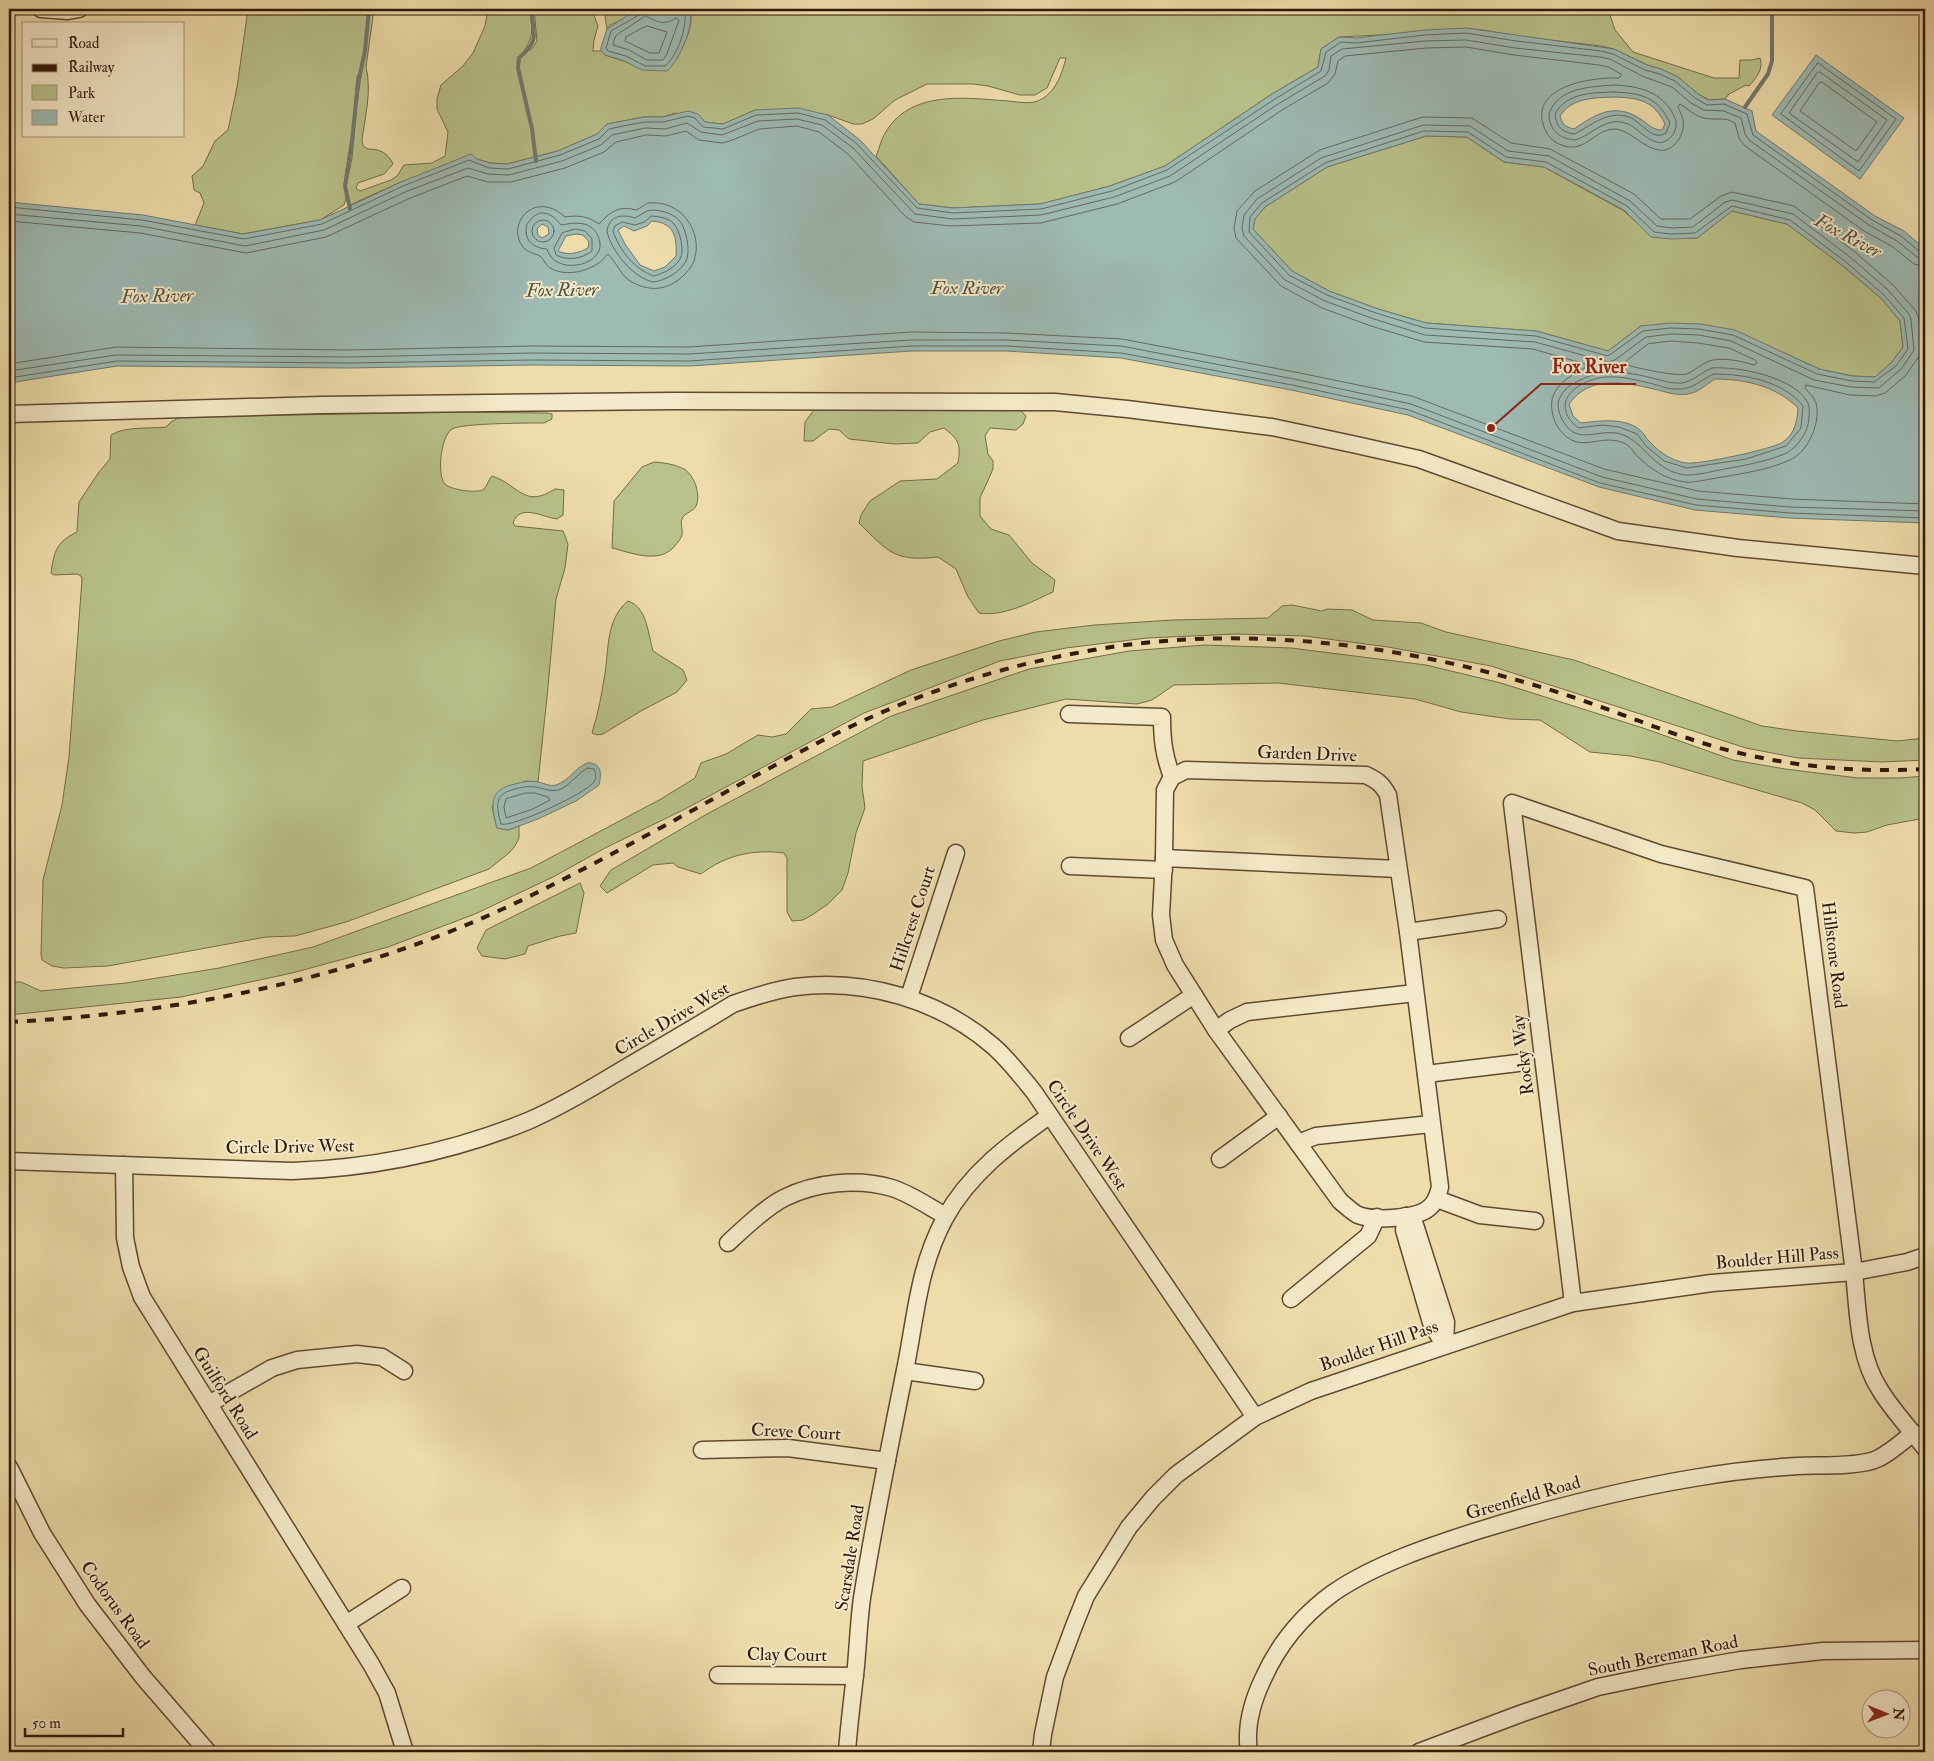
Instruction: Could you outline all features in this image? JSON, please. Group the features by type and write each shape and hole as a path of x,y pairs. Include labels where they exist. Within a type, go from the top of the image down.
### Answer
{"street":[{"path":"41,9 62,11 79,9"},
{"path":"9,414 321,405 671,401 1055,402 1272,427 1418,459 1618,531 1738,548 1925,566"},
{"path":"1069,714 1162,717 1162,742 1172,777 1165,790 1161,915 1164,940 1175,965 1216,1030 1340,1201 1358,1215 1377,1217 1419,1214 1430,1208 1437,1199 1480,1215 1535,1222"},
{"name":"Garden Drive","path":"1172,777 1186,770 1366,776 1380,782 1388,795 1408,932 1440,1187 1437,1199"},
{"name":"Hillstone Road","path":"1512,803 1661,854 1805,888 1854,1272"},
{"name":"Rocky Way","path":"1512,803 1574,1303"},
{"name":"Hillcrest Court","path":"909,998 956,853"},
{"path":"1070,866 1164,864 1398,869"},
{"path":"1408,932 1498,919"},
{"name":"Circle Drive West","path":"9,1161 292,1171 334,1169 393,1162 441,1151 530,1120 580,1094 733,1004 793,987 820,985 854,986 909,998 959,1022 992,1045 1006,1058 1034,1092 1255,1417"},
{"path":"1216,1030 1230,1020 1247,1012 1415,993"},
{"path":"1129,1038 1194,995"},
{"path":"1426,1074 1518,1063"},
{"name":"Scarsdale Road","path":"847,1752 862,1600 886,1461 905,1371 914,1312 925,1265 933,1242 946,1216 986,1165 1020,1137 1050,1116"},
{"path":"1220,1160 1279,1116"},
{"path":"1298,1144 1316,1136 1431,1124"},
{"name":"Guilford Road","path":"124,1165 125,1238 131,1267 142,1297 371,1664 387,1693 405,1752"},
{"path":"728,1243 783,1198 807,1188 847,1183 871,1184 894,1189 946,1216"},
{"path":"1406,1216 1415,1225 1446,1322 1445,1345"},
{"path":"1291,1299 1368,1236 1377,1217"},
{"name":"Boulder Hill Pass","path":"1041,1752 1055,1677 1074,1626 1086,1596 1129,1527 1153,1498 1176,1475 1255,1417 1311,1391 1574,1303 1712,1283 1854,1272 1907,1262 1925,1256"},
{"path":"1854,1272 1859,1322 1865,1354 1872,1373 1880,1390 1925,1448"},
{"path":"209,1404 272,1368 297,1360 357,1354 382,1357 404,1371"},
{"path":"905,1371 975,1381"},
{"name":"Greenfield Road","path":"1249,1752 1248,1725 1254,1699 1269,1666 1283,1643 1313,1610 1333,1593 1374,1571 1429,1546 1613,1493 1697,1477 1780,1467 1868,1462 1888,1452 1913,1433"},
{"name":"Creve Court","path":"702,1450 788,1448 886,1461"},
{"name":"Codorus Road","path":"9,1467 42,1532 87,1604 143,1678 208,1752"},
{"path":"346,1624 402,1588"},
{"name":"South Bereman Road","path":"1419,1752 1598,1687 1637,1679 1740,1660 1823,1651 1925,1650"},
{"name":"Clay Court","path":"718,1675 855,1676"}],"green space":[{"path":"246,9 374,9 366,67 368,95 362,140 363,146 383,152 393,164 384,174 358,183 356,188 360,191 391,180 397,176 404,165 432,163 445,156 448,132 437,109 437,99 441,85 463,66 473,53 485,26 488,9 530,9 531,38 526,47 531,50 537,41 534,9 585,9 593,13 598,26 593,51 601,51 605,55 633,64 677,59 690,28 691,15 689,9 1608,9 1615,30 1633,52 1714,78 1739,78 1740,60 1760,58 1761,66 1757,77 1749,86 1746,85 1729,94 1725,99 1709,100 1698,94 1678,77 1614,49 1601,46 1516,36 1483,30 1339,37 1321,49 1318,67 1272,94 1165,166 1110,186 1041,204 953,208 919,204 876,156 884,135 895,120 908,110 923,103 939,100 956,98 1025,103 1038,101 1052,91 1061,75 1066,58 1060,58 1047,88 1035,95 1020,95 973,84 927,84 895,100 873,119 862,124 853,124 828,115 755,110 723,124 705,122 701,118 675,113 663,117 644,117 607,124 597,134 558,151 507,164 490,163 477,159 401,182 350,205 346,187 352,158 362,70 357,76 352,134 344,184 346,199 344,205 320,220 243,234 195,225 204,203 200,193 194,190 192,176 203,166 215,141 228,130 237,87 247,16"},
{"path":"610,9 647,9 610,25 607,29 605,17"},
{"path":"647,9 671,9 664,12"},
{"path":"1426,136 1467,137 1504,162 1544,167 1624,211 1652,237 1697,238 1732,211 1787,224 1843,266 1881,298 1900,321 1903,347 1892,362 1875,377 1852,376 1819,369 1780,351 1641,326 1608,351 1536,331 1426,323 1378,309 1329,291 1292,271 1253,229 1255,219 1265,207 1327,167"},
{"path":"924,407 1018,408 1026,416 1023,424 1016,430 990,428 985,436 988,454 993,461 993,469 980,498 980,516 991,529 1009,535 1032,563 1055,580 1053,592 1008,611 988,614 979,613 968,597 956,569 938,557 912,558 893,553 885,548 859,523 861,515 870,501 900,481 937,479 958,463 958,443 944,428 930,432 918,443 895,444 849,439 839,430 829,429 813,441 804,441 805,422 814,410"},
{"path":"458,412 546,413 552,414 552,419 544,423 482,424 452,429 445,439 441,455 441,471 444,483 452,488 476,491 484,489 492,476 529,496 544,495 555,489 564,490 563,515 557,519 526,512 516,517 513,523 515,526 563,531 568,544 565,568 556,599 538,782 525,781 492,807 497,828 508,830 519,826 519,838 515,846 489,869 346,922 295,936 266,937 108,966 64,968 52,966 42,960 43,880 62,805 69,757 82,579 77,574 54,575 51,573 57,548 64,540 77,532 79,502 110,459 111,435 123,430 166,427 180,417"},
{"path":"654,462 684,469 691,476 696,486 698,497 696,506 682,519 681,537 674,547 660,555 644,556 612,548 614,501 642,467"},
{"path":"628,601 634,604 643,615 653,651 683,670 687,680 677,692 603,734 597,735 592,733 603,688 612,625 621,608"},
{"path":"1292,605 1322,611 1327,609 1352,610 1373,620 1421,623 1446,632 1574,660 1762,726 1897,741 1925,738 1925,760 1882,762 1798,758 1746,748 1491,666 1388,647 1305,636 1236,634 1147,638 1066,648 1000,661 864,713 555,876 475,914 388,947 292,973 181,997 9,1015 9,982 21,982 41,991 126,983 219,968 313,947 531,868 661,799 695,778 701,763 726,754 758,735 772,737 786,734 811,709 832,707 911,670 999,641 1036,632 1094,625 1173,620 1268,618 1282,606"},
{"path":"1205,645 1291,648 1426,665 1501,683 1646,729 1733,760 1858,778 1925,776 1925,818 1887,825 1867,832 1836,831 1815,810 1802,803 1660,762 1630,756 1590,752 1540,720 1510,719 1461,712 1415,699 1278,683 1174,685 1152,700 1137,704 1066,699 983,720 863,761 862,786 865,808 856,833 848,873 842,890 828,904 803,920 792,921 787,912 787,858 784,853 761,852 740,855 720,862 701,874 678,867 673,863 653,865 607,893 600,886 611,870 707,814 891,716 1029,669 1129,651"},
{"path":"580,883 584,893 576,933 528,946 525,954 505,959 482,956 477,948 486,930"}],"water":[{"path":"647,9 664,12 671,9 689,9 691,15 688,32 681,51 667,71 642,70 624,61 605,55 601,51 607,29 633,12"},
{"path":"1467,28 1614,49 1647,65 1661,69 1678,77 1708,100 1725,99 1752,111 1756,131 1875,216 1904,231 1925,249 1925,523 1789,518 1695,510 1599,487 1408,415 1291,390 1121,358 1006,351 911,351 690,366 531,365 349,368 117,366 9,383 9,202 143,215 243,234 320,220 401,182 471,154 477,159 490,163 507,164 558,151 597,134 607,124 644,117 663,117 688,111 698,114 705,122 723,124 755,110 798,108 828,115 860,140 919,204 953,208 1040,204 1110,186 1165,166 1272,94 1318,67 1321,49 1339,37 1356,38 1425,30","holes":["1592,98 1632,98 1645,102 1656,110 1665,124 1662,130 1659,130 1633,115 1615,111 1599,114 1574,129 1564,125 1560,116 1565,110 1577,102","1426,136 1467,137 1504,162 1544,167 1624,210 1651,237 1671,239 1697,238 1732,211 1787,224 1843,266 1881,298 1900,321 1903,347 1892,362 1875,377 1852,376 1819,369 1735,330 1700,324 1670,323 1641,326 1608,351 1536,331 1426,323 1378,309 1329,291 1292,271 1253,229 1255,219 1265,207 1327,167","652,221 665,225 673,232 676,242 676,256 665,267 654,271 640,265 625,244 618,230 624,226 634,231 647,226","542,224 548,227 549,234 542,238 538,235 537,229","583,235 589,242 588,248 577,252 570,254 558,251 566,236","1715,379 1738,380 1770,389 1789,400 1798,408 1793,431 1783,442 1765,449 1719,459 1686,463 1662,453 1640,430 1627,423 1611,421 1581,423 1573,416 1569,404 1587,388 1608,383 1631,384 1673,394 1687,394 1701,389"]},
{"path":"1816,55 1904,118 1860,179 1772,115"},
{"path":"587,763 598,766 599,785 576,801 538,819 508,830 497,828 493,806 496,794 500,790 518,783 535,781 556,785 565,781"}],"waterway":[{"path":"350,209 345,186 358,83 365,51 369,9"},
{"path":"531,9 534,30 533,41 519,58 518,68 532,129 536,161"},
{"path":"1745,107 1768,74 1772,61 1772,9"}],"railway":[{"path":"9,1022 144,1010 212,999 344,968 409,947 472,922 534,894 622,849 797,754 892,708 970,679 1050,658 1105,648 1160,641 1215,638 1327,643 1382,650 1437,660 1544,688 1694,740 1742,754 1820,767 1872,770 1925,769"}],"place":[{"name":"Fox River","path":"1491,428"}]}
